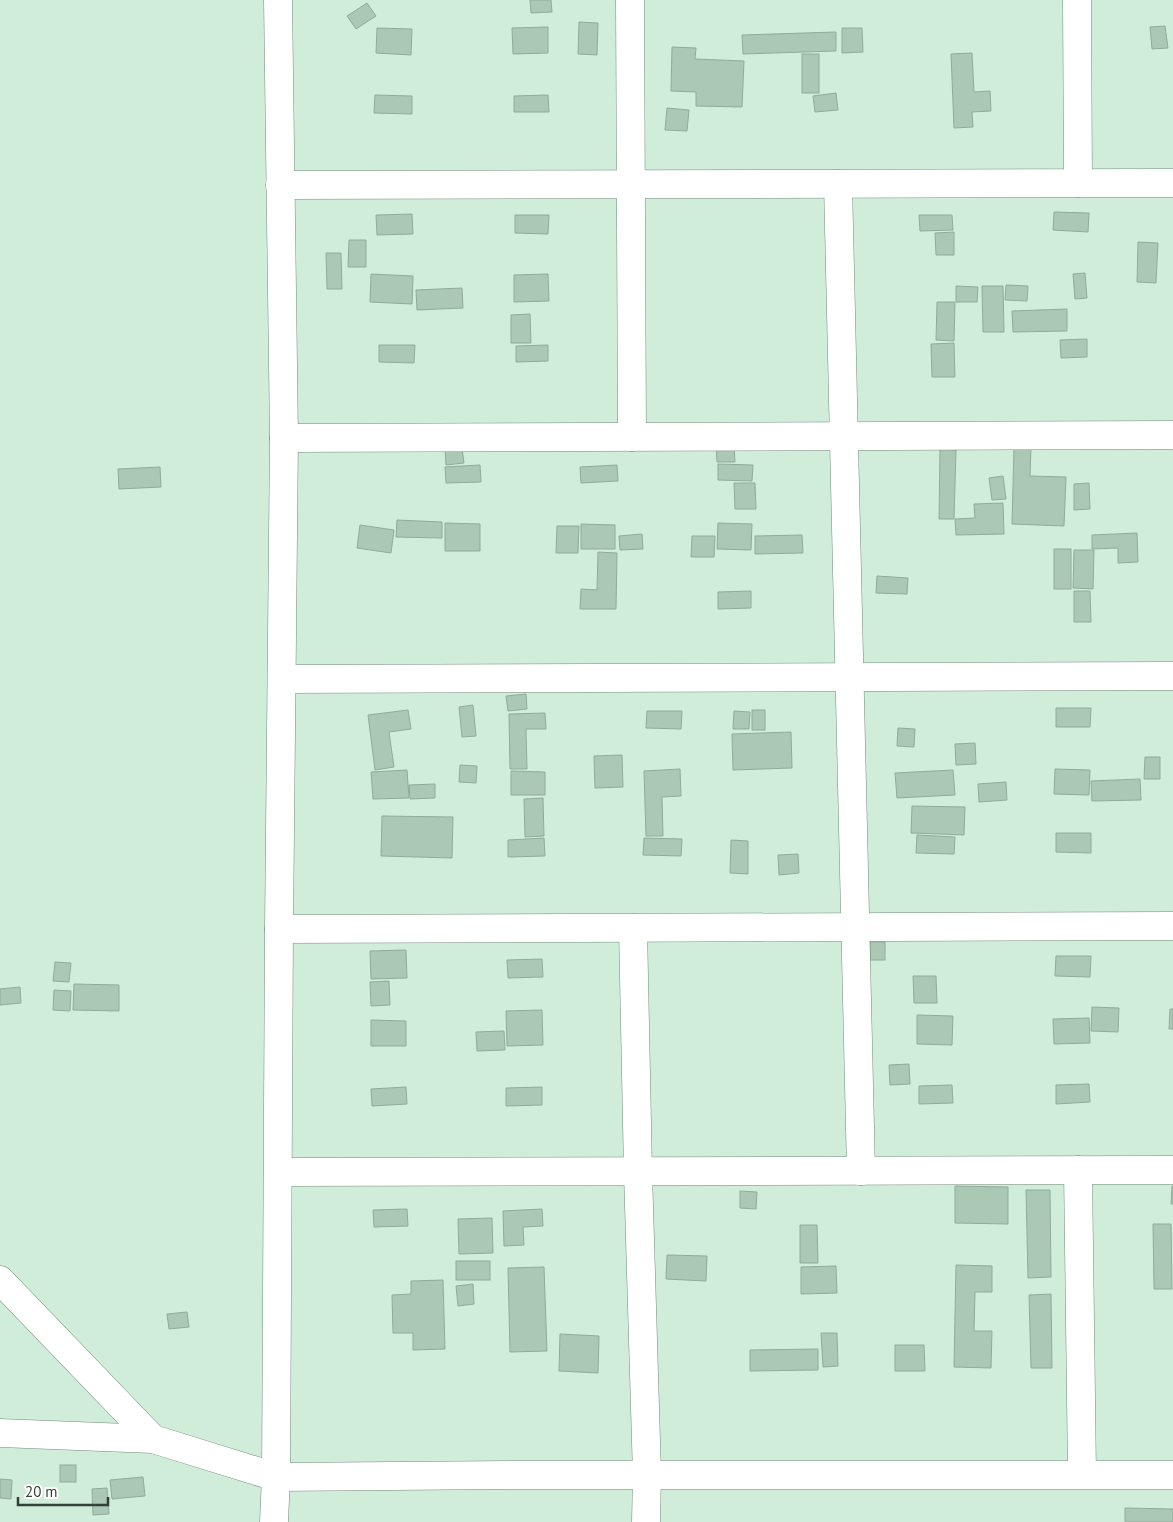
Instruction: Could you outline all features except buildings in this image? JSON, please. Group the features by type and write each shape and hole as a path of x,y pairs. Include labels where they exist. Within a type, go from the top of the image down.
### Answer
{"street":[{"path":"274,1522 276,1477 284,438 278,0"},
{"path":"630,0 632,437"},
{"path":"1076,0 1078,183"},
{"path":"280,185 1173,183"},
{"path":"838,184 861,1171"},
{"path":"284,438 1173,435"},
{"path":"282,679 1173,676"},
{"path":"279,929 1173,926"},
{"path":"633,928 647,1475 646,1522"},
{"path":"1078,1170 1082,1474"},
{"path":"278,1172 1173,1170"},
{"path":"0,1280 153,1439"},
{"path":"0,1434 153,1439 276,1477 1173,1475"}]}
